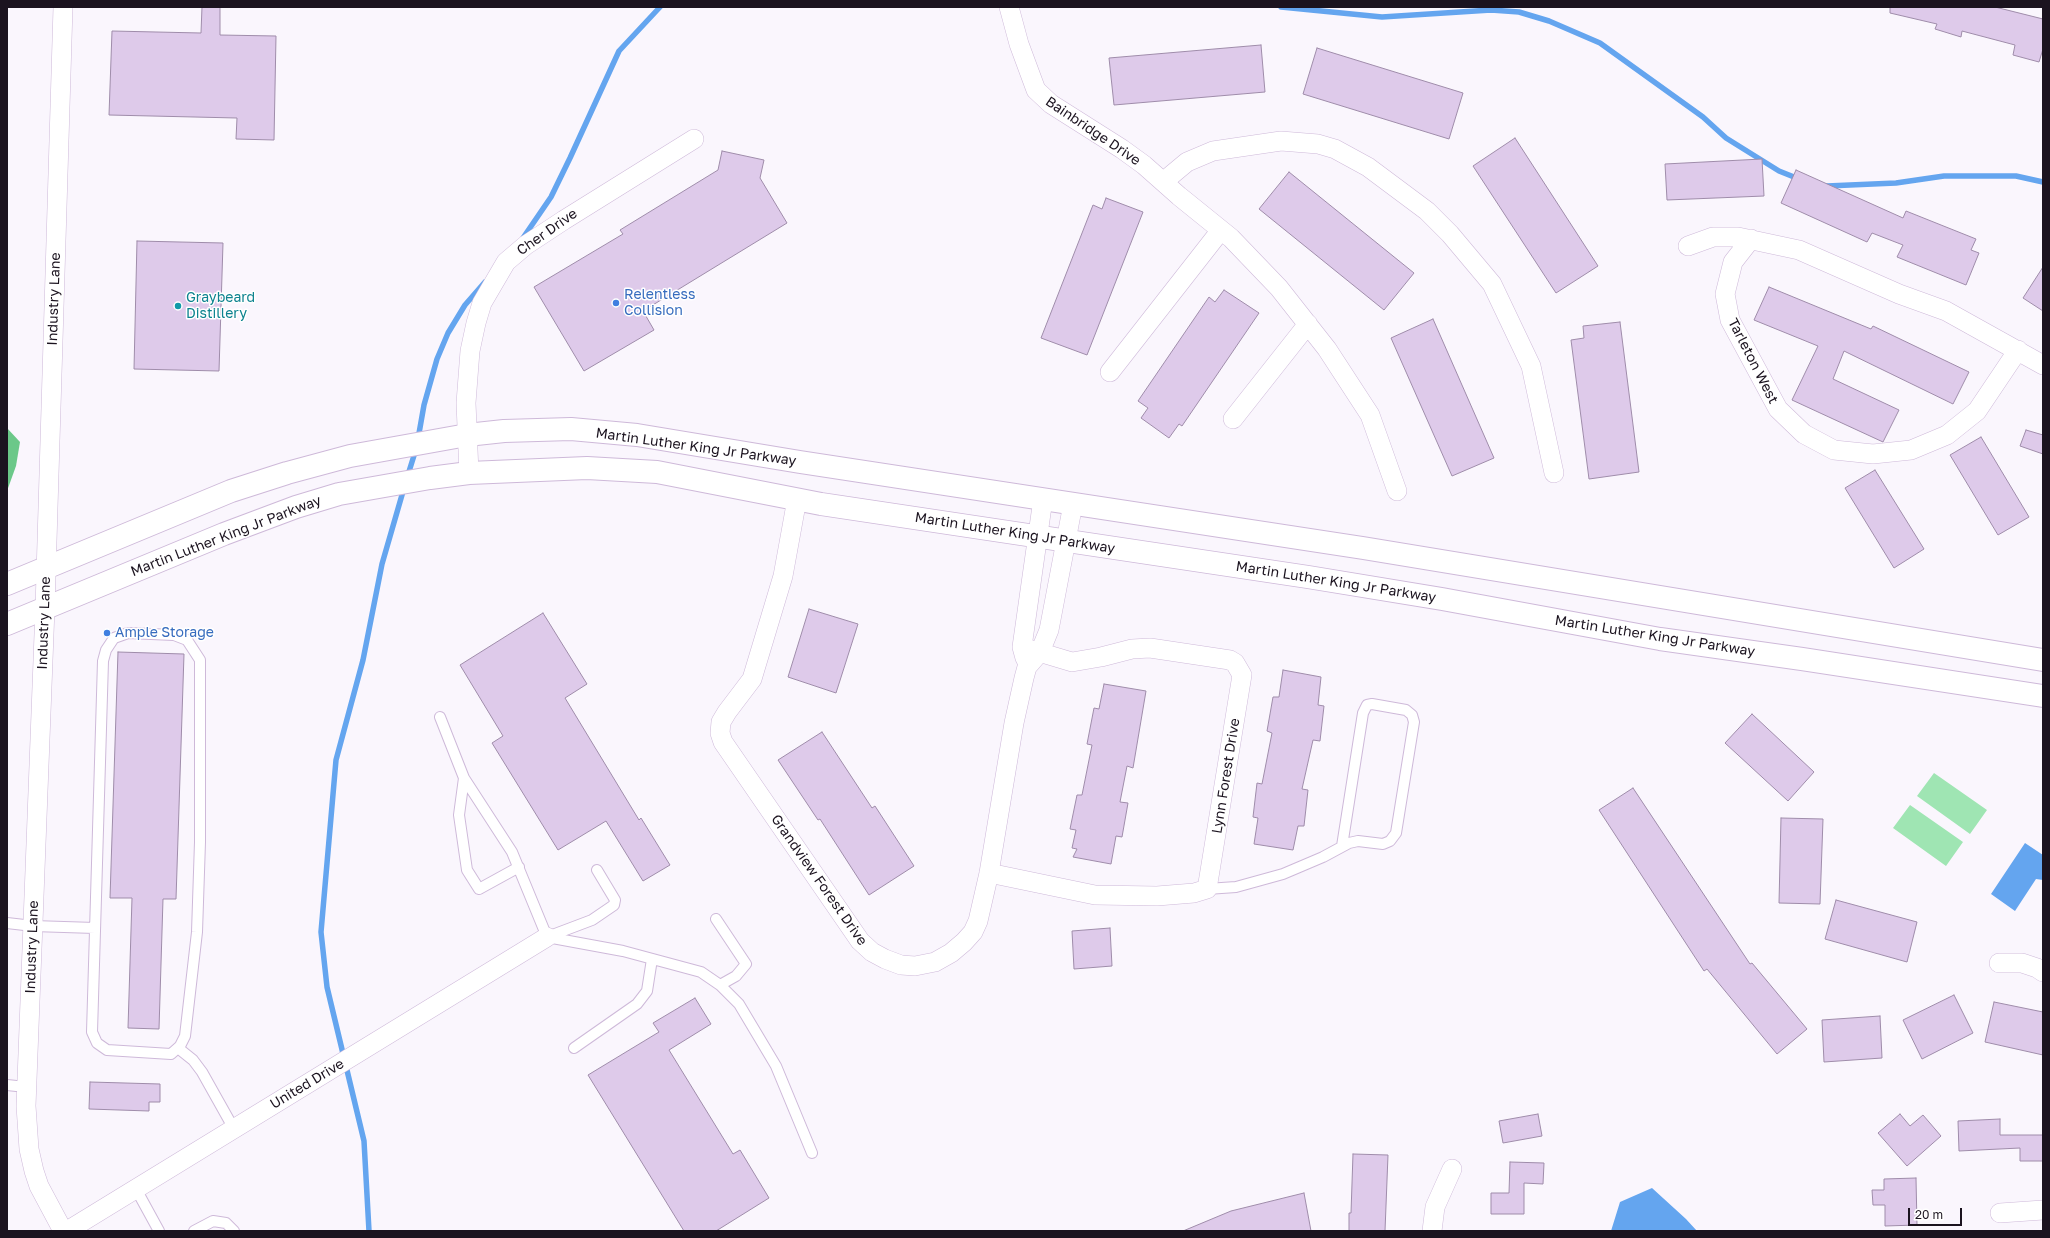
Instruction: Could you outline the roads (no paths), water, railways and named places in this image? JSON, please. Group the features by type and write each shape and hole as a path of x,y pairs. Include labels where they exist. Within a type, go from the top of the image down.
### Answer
{"main road":[{"name":"Martin Luther King Jr Parkway","path":"7,584 230,491 287,473 350,456 467,435 504,431 571,429 637,436 1364,548 2043,660"},
{"name":"Martin Luther King Jr Parkway","path":"7,624 224,534 296,507 339,494 390,484 469,473 587,468 657,472 797,499 1037,538 1308,577 1442,599 1660,639 1810,660 2043,696"}],"street":[{"name":"Industry Lane","path":"63,7 45,608 26,1087 27,1130 34,1171 39,1186 63,1231"},
{"name":"Bainbridge Drive","path":"1009,7 1019,44 1036,90 1052,104 1122,149 1231,238 1279,288 1308,324 1327,349 1370,415 1397,491"},
{"name":"Cher Drive","path":"469,473 466,382 476,323 482,303 506,262 526,245 564,220 694,139"},
{"path":"1163,182 1186,162 1212,151 1281,141 1318,144 1335,149 1368,167 1427,211 1450,234 1492,284 1531,366 1554,473"},
{"path":"1110,372 1221,230"},
{"path":"1688,246 1713,237 1738,237 1798,250 1899,294 1946,312 2043,365"},
{"name":"Tarleton West","path":"1751,239 1733,262 1725,294 1730,320 1778,409 1804,434 1834,450 1873,454 1911,450 1947,435 1977,411 2018,350"},
{"path":"1233,420 1308,324"},
{"name":"Grandview Forest Drive","path":"797,499 781,583 752,679 721,722 720,733 723,742 860,942 872,952 901,964 915,966 935,962 951,953 973,932 978,920 989,873 1014,723 1031,650 1037,538 1043,499"},
{"path":"1031,650 1049,630 1073,504"},
{"name":"Lynn Forest Drive","path":"1031,650 1072,662 1101,657 1132,649 1150,648 1230,660 1239,668 1242,674 1207,889"},
{"path":"989,873 1095,895 1157,896 1194,893 1207,889"},
{"name":"United Drive","path":"67,1231 547,937"},
{"path":"1999,963 2022,963 2037,968 2043,972"},
{"path":"1432,1231 1435,1207 1452,1169"},
{"path":"2000,1213 2043,1210"}],"lane":[{"path":"128,633 174,635 187,640 200,660 200,842 197,932 185,1036 178,1048 171,1054 107,1050 97,1043 92,1032 95,928 103,661 106,650 114,638 128,633"},
{"path":"1207,889 1236,887 1283,874 1323,857 1342,846 1358,841 1383,844 1390,841 1396,833 1414,722 1412,715 1406,710 1372,704 1367,706 1363,713 1342,846"},
{"path":"440,717 464,778 512,852 547,937"},
{"path":"464,778 459,815 467,870 479,889 519,867"},
{"path":"547,937 592,920 614,905 615,900 597,870"},
{"path":"716,919 746,964 736,976 720,985"},
{"path":"7,923 33,926 95,928"},
{"path":"547,937 652,959 701,972 720,985 739,1004 776,1066 812,1153"},
{"path":"574,1048 637,1004 646,991 652,959"},
{"path":"178,1048 193,1060 202,1072 234,1129"},
{"path":"7,1085 26,1087"},
{"path":"136,1189 159,1231"},
{"path":"194,1231 213,1221 226,1223 234,1231"}],"water":[{"path":"2025,843 2043,855 2043,880 2036,879 2015,911 1991,894"},
{"path":"1652,1188 1697,1231 1611,1231 1620,1202"}],"waterway":[{"path":"523,238 551,197 619,51 660,7"},
{"path":"1281,7 1382,17 1491,10 1519,12 1549,21 1600,43 1703,117 1726,138 1779,171 1799,179"},
{"path":"1827,186 1896,183 1944,176 2016,176 2043,182"},
{"path":"418,439 424,405 437,359 448,333 465,305 485,282"},
{"path":"407,478 416,449"},
{"path":"369,1231 364,1141 327,987 321,932 336,760 363,660 382,564 404,488"}],"place":[{"name":"Relentless Collision","path":"616,303"},
{"name":"Graybeard Distillery","path":"178,306"},
{"name":"Ample Storage","path":"107,633"}]}
